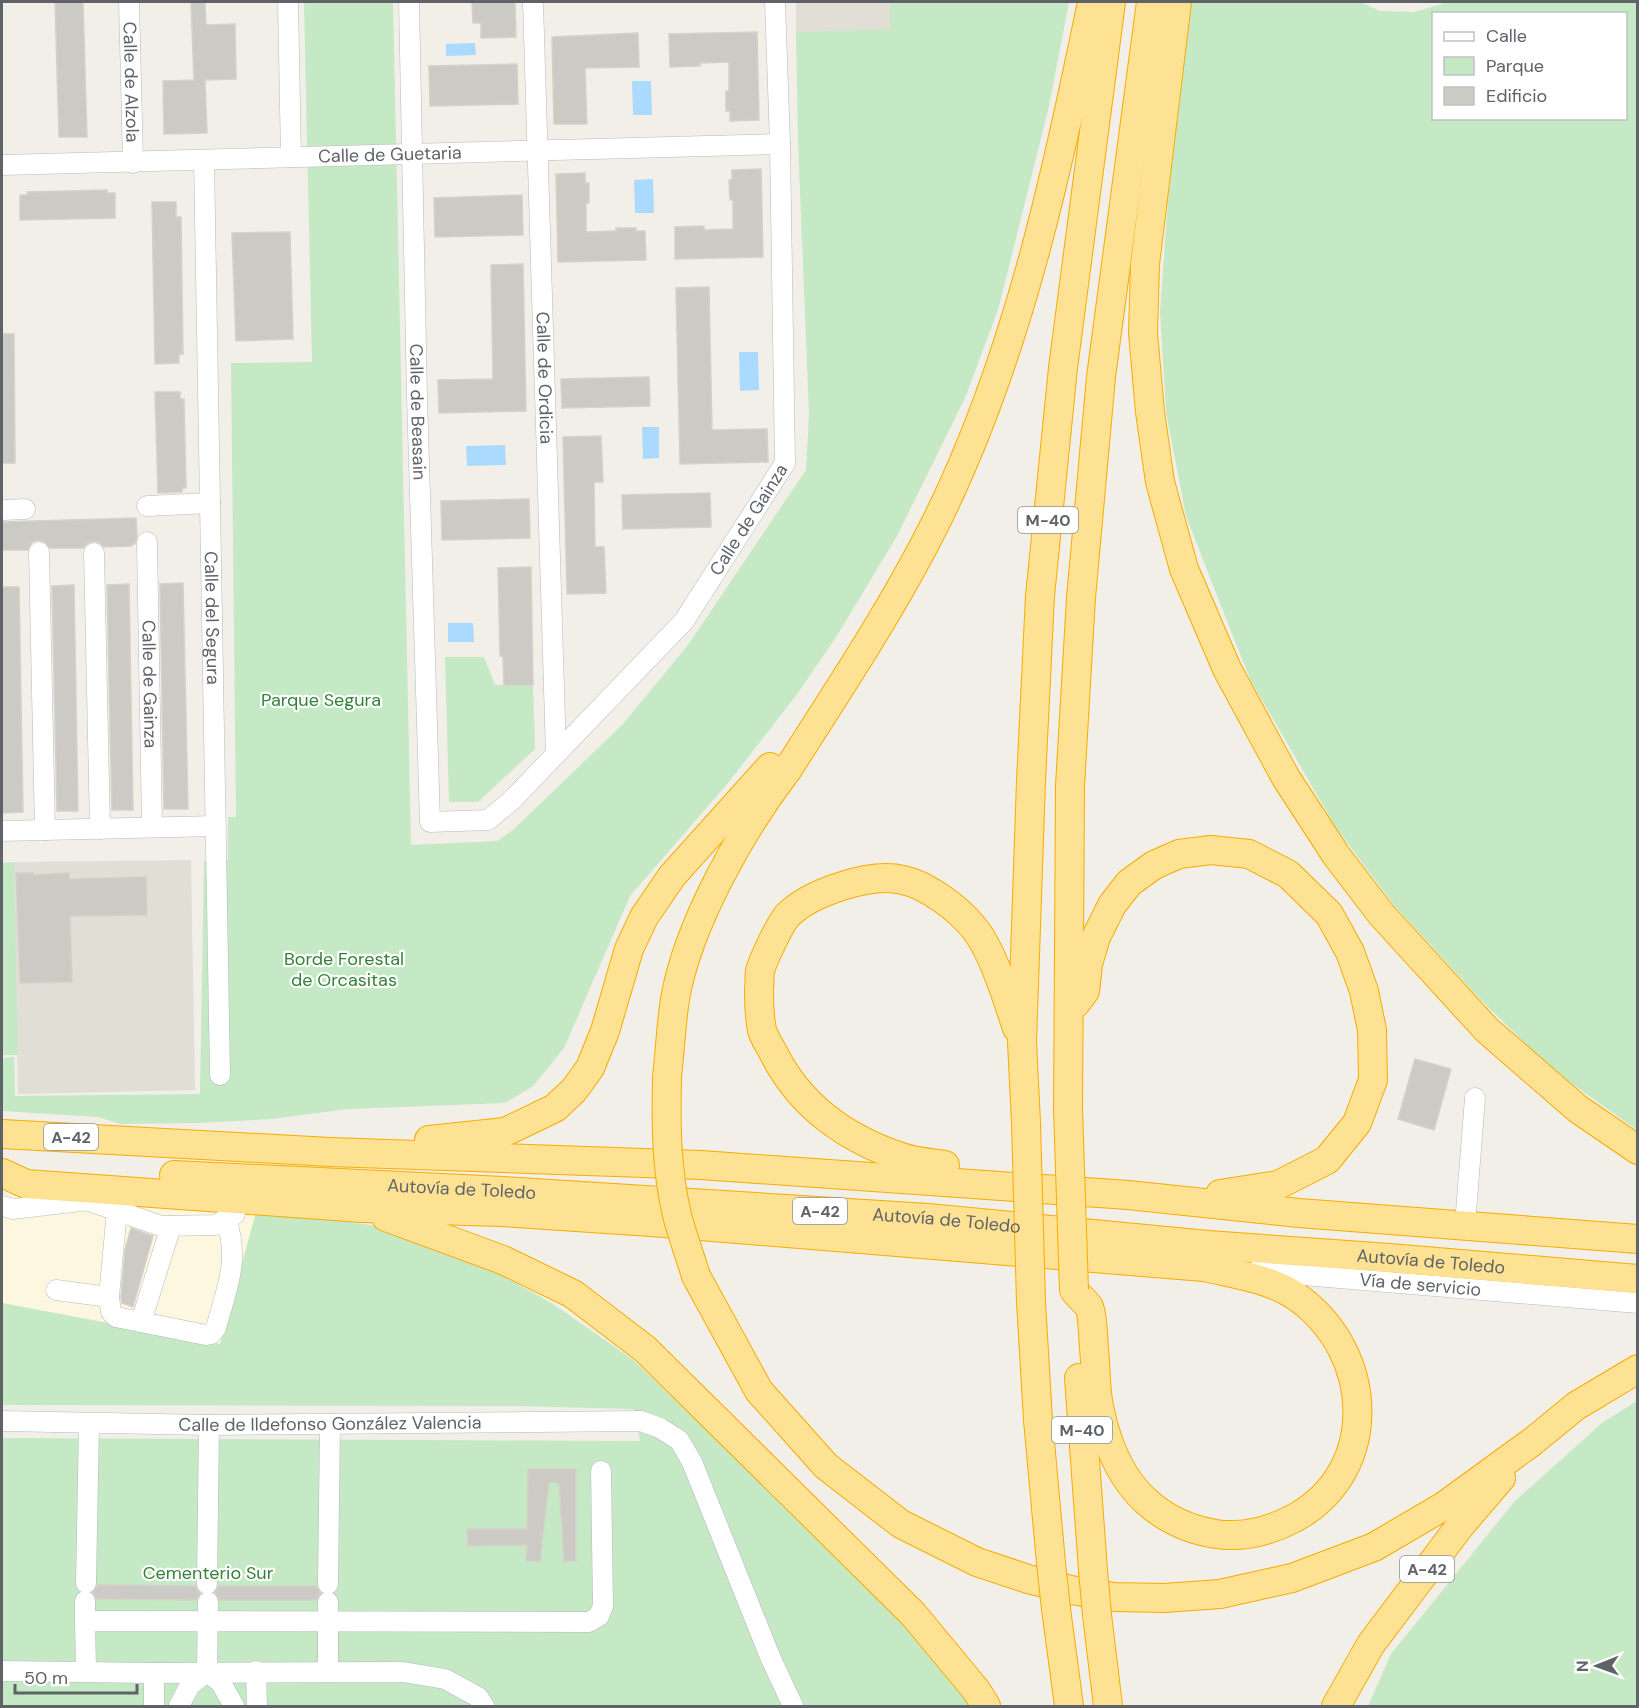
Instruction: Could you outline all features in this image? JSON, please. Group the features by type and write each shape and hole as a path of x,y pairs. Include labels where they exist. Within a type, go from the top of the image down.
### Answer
{"highway":[{"path":"1092,2 1021,303 976,430 938,518 899,592 788,769 770,792 721,874 687,956 675,998 667,1077 665,1128 670,1178 677,1215 696,1276 759,1391 826,1466 901,1524 977,1562 1071,1590 1114,1597 1164,1598 1220,1594 1292,1578 1374,1547 1444,1506 1532,1443 1576,1406 1638,1369"},
{"name":"M-40","path":"1069,1707 1056,1610 1038,1420 1031,1302 1022,1042 1040,596 1063,368 1111,2"},
{"name":"M-40","path":"1108,1707 1093,1570 1080,1410 1074,1290 1067,1015 1070,786 1081,598 1101,376 1150,2"},
{"path":"1177,2 1145,264 1143,333 1150,412 1160,482 1184,569 1227,669 1286,778 1336,855 1381,914 1486,1030 1578,1109 1638,1150"},
{"path":"330,1152 505,1131 555,1108 568,1096 590,1068 605,1031 629,948 644,917 672,876 757,782 861,653"},
{"path":"1067,1015 1085,991 1096,937 1103,920 1120,893 1154,865 1179,854 1211,850 1249,854 1287,874 1329,914 1350,952 1364,991 1372,1030 1373,1080 1357,1123 1327,1160 1278,1185 1180,1200"},
{"path":"1022,1042 996,969 975,930 955,908 930,892 903,880 873,878 839,886 814,898 788,915 760,971 759,1005 762,1031 780,1068 802,1097 833,1124 864,1143 903,1158 1128,1195"},
{"name":"Autovía de Toledo","path":"2,1134 330,1152 701,1165 1128,1195 1299,1213 1638,1239"},
{"path":"10,1175 362,1208 502,1212 651,1222 1204,1267 1267,1282 1294,1296 1320,1318 1341,1345 1354,1376 1357,1393 1356,1427 1347,1460 1339,1475 1323,1495 1304,1512 1289,1521 1257,1532 1223,1535 1190,1528 1159,1512 1134,1489 1115,1458 1100,1410 1090,1309 1074,1290"},
{"name":"Autovía de Toledo","path":"10,1175 261,1178 928,1218 1208,1245 1379,1257 1638,1280"},
{"path":"362,1208 503,1260 573,1294 645,1349 913,1614 976,1690 986,1707"},
{"name":"A-42","path":"1336,1707 1371,1644 1414,1585 1460,1526 1532,1443"}],"street":[{"name":"Calle de Alzola","path":"129,2 133,163"},
{"path":"288,2 291,157"},
{"name":"Calle de Beasain","path":"409,2 417,397 430,822"},
{"name":"Calle de Ordicia","path":"533,2 556,754"},
{"name":"Calle de Gainza","path":"430,822 488,820 511,801 684,621 785,464 776,2"},
{"name":"Calle de Guetaria","path":"2,165 780,144"},
{"name":"Calle del Segura","path":"204,160 220,1076"},
{"path":"147,506 210,503"},
{"path":"2,510 25,509"},
{"name":"Calle de Gainza","path":"147,543 152,828"},
{"path":"39,552 45,830"},
{"path":"94,553 100,829"},
{"path":"2,831 216,826"},
{"path":"1466,1226 1475,1098"},
{"path":"10,1175 161,1226 216,1225 261,1199"},
{"path":"2,1206 13,1209 89,1200"},
{"path":"117,1210 109,1297 111,1312 116,1317 196,1333 211,1334 216,1328 233,1256 232,1239 226,1219"},
{"path":"141,1322 171,1226"},
{"name":"Vía de servicio","path":"1204,1267 1638,1303"},
{"path":"56,1290 109,1297"},
{"name":"Calle de Ildefonso González Valencia","path":"2,1421 209,1425 641,1421 660,1428 679,1440 692,1462 771,1659 793,1707"},
{"path":"86,1671 89,1424"},
{"path":"328,1672 330,1424"},
{"path":"207,1672 209,1425"},
{"path":"86,1602 328,1603 589,1622 599,1616 603,1606 601,1471"},
{"path":"2,1671 403,1672 445,1679 478,1696 484,1707"},
{"path":"256,1671 257,1707"},
{"path":"179,1707 190,1685 207,1672"},
{"path":"207,1672 221,1683 234,1707"},
{"path":"154,1673 154,1707"}],"shaded area":[{"path":"796,2 890,2 891,29 796,32"},
{"path":"191,860 195,1090 18,1094 14,862"},
{"path":"2,1195 256,1212 221,1345 2,1303"}],"green space":[{"name":"Borde Forestal de Orcasitas","path":"304,2 393,2 411,845 497,841 512,831 623,724 688,645 806,470 809,414 796,32 890,29 890,2 1069,2 1049,106 998,310 965,398 897,536 838,634 798,693 728,783 630,896 564,1048 533,1086 505,1103 348,1109 272,1119 200,1123 121,1124 98,1117 2,1111 2,1058 14,1057 15,1096 200,1094 204,861 228,860 228,817 236,817 231,363 312,362"},
{"path":"1191,2 1360,2 1380,11 1414,12 1449,2 1637,2 1637,1130 1550,1068 1478,997 1393,904 1335,826 1250,679 1186,516 1166,412 1160,312 1168,199"},
{"path":"445,657 484,657 495,685 533,685 535,749 478,802 449,802"},
{"path":"14,862 18,1055 2,1055 2,863"},
{"name":"Cementerio Sur","path":"256,1212 320,1217 375,1226 437,1246 495,1271 553,1304 632,1359 861,1577 928,1644 970,1706 2,1706 2,1438 640,1441 634,1409 518,1406 2,1405 2,1303 220,1344"},
{"path":"1637,1401 1637,1706 1368,1706 1391,1654 1515,1501 1602,1423"}],"water":[{"path":"475,43 476,55 446,56 446,44"},
{"path":"632,81 651,81 652,115 633,115"},
{"path":"653,179 654,213 635,213 634,180"},
{"path":"739,352 758,352 759,390 740,391"},
{"path":"642,427 659,427 659,458 643,459"},
{"path":"505,445 506,465 467,466 466,446"},
{"path":"448,623 473,623 474,642 448,642"}],"building":[{"path":"55,2 83,2 87,137 59,137"},
{"path":"191,2 205,2 206,25 235,24 236,79 205,80 207,133 164,134 163,81 197,80 194,80"},
{"path":"472,2 515,2 516,37 481,38 481,23 473,23"},
{"path":"757,32 759,120 730,121 730,111 726,111 729,62 670,67 669,34"},
{"path":"638,33 639,67 585,68 587,124 554,124 552,37"},
{"path":"517,64 518,104 430,106 429,66"},
{"path":"761,169 763,257 675,259 675,227 704,226 704,230 733,229 733,200 730,200 729,180 732,180 732,170"},
{"path":"585,173 585,183 589,183 586,232 616,231 616,228 636,228 636,231 645,231 646,260 558,262 556,174"},
{"path":"107,190 107,193 115,193 115,218 20,220 20,195 28,195 27,192"},
{"path":"522,195 523,235 435,237 434,198"},
{"path":"152,202 176,202 176,217 181,217 183,354 179,354 179,363 155,364"},
{"path":"290,232 293,339 236,341 232,233"},
{"path":"523,264 526,411 439,413 438,380 493,379 491,265"},
{"path":"709,287 712,430 767,429 768,462 680,464 676,288"},
{"path":"2,334 14,334 15,463 2,463"},
{"path":"649,377 650,406 562,408 561,379"},
{"path":"155,392 180,392 180,399 184,399 186,488 182,488 182,492 158,493"},
{"path":"601,436 603,482 594,482 595,547 604,547 606,593 567,594 563,437"},
{"path":"710,493 711,527 623,529 622,495"},
{"path":"529,499 530,538 442,540 441,501"},
{"path":"136,518 137,536 132,546 104,547 94,541 83,548 50,548 45,542 38,540 32,542 28,550 2,550 2,522"},
{"path":"531,567 533,685 504,685 503,656 500,656 498,568"},
{"path":"183,583 188,809 164,809 160,584"},
{"path":"129,584 133,810 112,810 107,585"},
{"path":"74,585 78,811 57,811 52,586"},
{"path":"2,587 19,587 23,812 2,813"},
{"path":"16,873 33,873 34,875 69,873 69,879 146,877 147,915 70,916 72,982 20,983"},
{"path":"1415,1059 1451,1069 1434,1130 1398,1119"},
{"path":"131,1228 153,1236 133,1307 122,1303 121,1297 125,1250"},
{"path":"528,1469 576,1469 576,1561 564,1561 559,1483 549,1482 540,1561 526,1561 527,1545 468,1546 467,1529 527,1529"},
{"path":"98,1585 195,1586 200,1594 196,1600 97,1599 93,1592"},
{"path":"219,1586 316,1586 320,1593 316,1600 219,1600 215,1592"}],"park label":[{"name":"Parque Segura","path":"321,700"}]}
